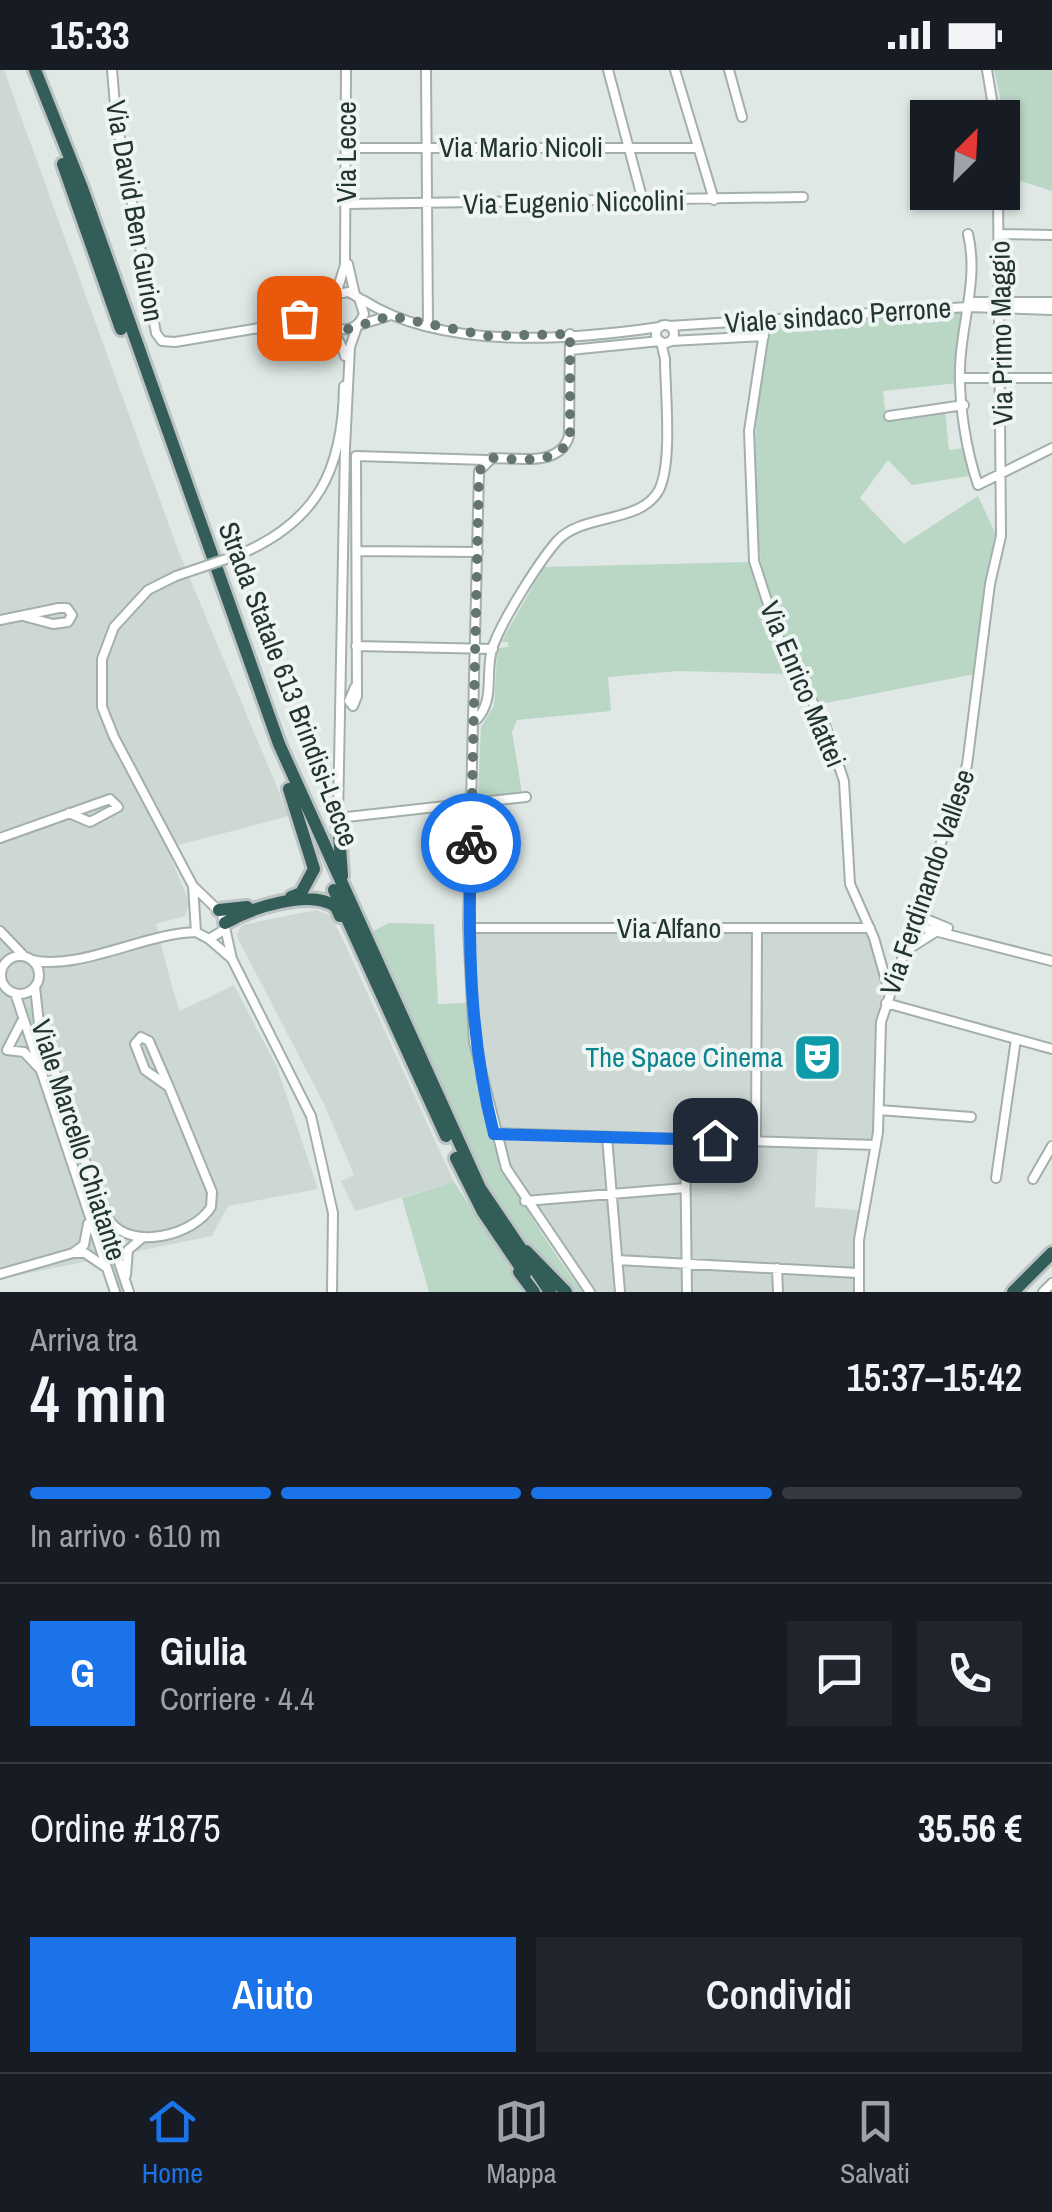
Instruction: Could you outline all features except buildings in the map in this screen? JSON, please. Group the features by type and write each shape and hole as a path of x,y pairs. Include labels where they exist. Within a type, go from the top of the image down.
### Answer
{"highway":[{"name":"Strada Statale 613 Brindisi-Lecce","path":"27,70 289,789 464,1176 536,1292"},
{"name":"Strada Statale 613 Brindisi-Lecce","path":"35,70 82,188 279,744 464,1157 510,1239 550,1292"},
{"path":"221,918 285,900 301,893 309,880 312,856 292,810 289,789"},
{"path":"338,818 340,867 370,948"},
{"path":"221,918 302,900 326,900 336,907 378,987"},
{"path":"464,1157 518,1242 566,1292"},
{"path":"1013,1292 1052,1253"},
{"path":"1023,1292 1052,1263"}],"street":[{"name":"Via David Ben Gurion","path":"112,70 116,117 156,333 162,340 174,342 289,322 331,326"},
{"name":"Via Lecce","path":"333,296 344,272 346,70"},
{"path":"426,70 428,326"},
{"path":"608,70 644,201"},
{"path":"675,70 714,200"},
{"path":"729,70 742,117"},
{"path":"987,70 992,100"},
{"name":"Via Mario Nicoli","path":"346,148 697,148"},
{"name":"Via Eugenio Niccolini","path":"346,204 803,197"},
{"name":"Via Primo Maggio","path":"998,210 1003,473"},
{"path":"968,234 968,307 960,378 970,463 978,485 1052,448"},
{"path":"999,234 1052,235"},
{"name":"Via Lecce","path":"346,235 357,296"},
{"name":"Via David Ben Gurion","path":"289,322 333,296"},
{"path":"345,356 324,309 333,296 357,296 364,308 350,347 344,456 338,818 526,797"},
{"name":"Viale sindaco Perrone","path":"357,296 428,326 512,338 1001,305"},
{"path":"1001,305 1052,302"},
{"path":"1001,305 1052,310"},
{"name":"Viale sindaco Perrone","path":"357,327 382,316 404,318"},
{"name":"Via Enrico Mattei","path":"766,318 749,431 754,561 780,641 825,725 844,781 850,884 870,928 889,991"},
{"name":"Viale sindaco Perrone","path":"620,330 665,341 708,323"},
{"path":"331,326 342,331 357,327"},
{"path":"332,1292 332,1213 318,1139 298,1084 232,959 221,918 193,886 114,738 100,690 102,659 114,627 148,590 275,538 300,518 320,492 340,441 345,356 357,327"},
{"path":"664,327 665,341"},
{"path":"476,720 488,704 493,649 563,536 644,504 659,490 664,467 664,327"},
{"path":"344,456 550,458 565,448 570,436 570,334"},
{"path":"570,350 764,336"},
{"path":"960,378 1052,378"},
{"path":"889,416 964,405"},
{"path":"355,688 356,456"},
{"path":"486,460 479,471 468,928 474,1042 494,1134 526,1201 590,1292"},
{"name":"Via Ferdinando Vallese","path":"859,1292 861,1224 880,1110 880,1033 889,991 968,765 990,584 1001,536 1003,473"},
{"path":"357,551 478,552"},
{"path":"0,620 60,608 67,608 72,615 68,622 54,624 22,616"},
{"path":"356,646 493,649"},
{"path":"0,838 69,813 110,799 118,808 90,822 69,813"},
{"path":"193,886 194,924 232,959"},
{"path":"925,889 926,908 942,928"},
{"path":"29,958 64,960 175,933 194,924 200,910 221,918"},
{"path":"209,939 221,918"},
{"path":"915,920 1052,961"},
{"name":"Via Alfano","path":"468,928 870,928"},
{"path":"756,1141 757,928"},
{"path":"902,958 919,939 942,928"},
{"name":"Viale Marcello Chiatante","path":"0,930 29,958 37,984 40,1024 129,1292"},
{"name":"Viale Marcello Chiatante","path":"29,958 14,956 1,967 2,981 14,993 23,1017 115,1292"},
{"path":"37,984 64,960"},
{"name":"Viale Marcello Chiatante","path":"14,993 37,984"},
{"path":"886,1003 1052,1049"},
{"path":"23,1017 4,1051 24,1052 42,1072"},
{"path":"102,1211 121,1233 142,1238 192,1226 203,1220 211,1207 212,1192 169,1088 149,1041 140,1038 134,1044 145,1070 169,1088"},
{"path":"996,1178 1016,1039"},
{"path":"880,1110 971,1117"},
{"path":"494,1134 876,1145"},
{"path":"608,1137 620,1292"},
{"path":"686,1140 686,1292"},
{"path":"1033,1180 1052,1146"},
{"path":"526,1201 685,1188"},
{"path":"73,1253 88,1236 87,1209"},
{"path":"125,1280 128,1250 142,1238"},
{"path":"0,1274 73,1253 92,1256 108,1271"},
{"path":"617,1260 858,1273"},
{"path":"778,1268 778,1292"},
{"path":"1043,1292 1052,1282"}],"shaded area":[{"path":"0,70 4,70 178,550 289,816 167,848 189,902 185,916 156,924 171,983 180,1011 234,985 277,1067 318,1189 228,1206 212,1236 0,1279"},
{"path":"316,910 331,916 454,1182 355,1211 341,1181 354,1175 325,1106 236,935 242,925"},
{"path":"864,932 871,937 883,987 874,1134 868,1141 818,1140 815,1207 859,1210 855,1292 593,1292 515,1175 500,1140 479,1053 473,933"}],"green space":[{"path":"994,70 1052,70 1052,191 1020,181 1020,100 1001,100"},
{"path":"965,313 958,383 883,391 886,418 945,411 949,450 965,448 969,476 912,485 888,460 860,498 904,544 978,496 997,537 975,674 821,704 781,638 761,560 755,443 768,324"},
{"path":"751,562 778,643 796,674 678,671 608,677 611,711 517,720 512,732 522,793 478,798 481,727 494,706 497,654 499,648 508,647 508,642 501,642 544,567"},
{"path":"389,923 434,924 438,1004 468,1003 478,1084 501,1157 536,1225 583,1292 572,1292 511,1226 466,1147 381,955 373,931"},
{"path":"30,1006 124,1292 120,1292 25,1008"},
{"path":"454,1182 526,1292 429,1292 402,1198"}],"way so far":[{"path":"299,318 289,322 326,323 336,330 348,331 366,321 390,316 464,334 512,338 570,334 570,436 565,448 550,458 492,458 479,471 471,843"}],"place":[{"name":"The Space Cinema","path":"818,1057"}],"route":[{"path":"471,843 468,928 474,1042 494,1134 715,1140"}]}
